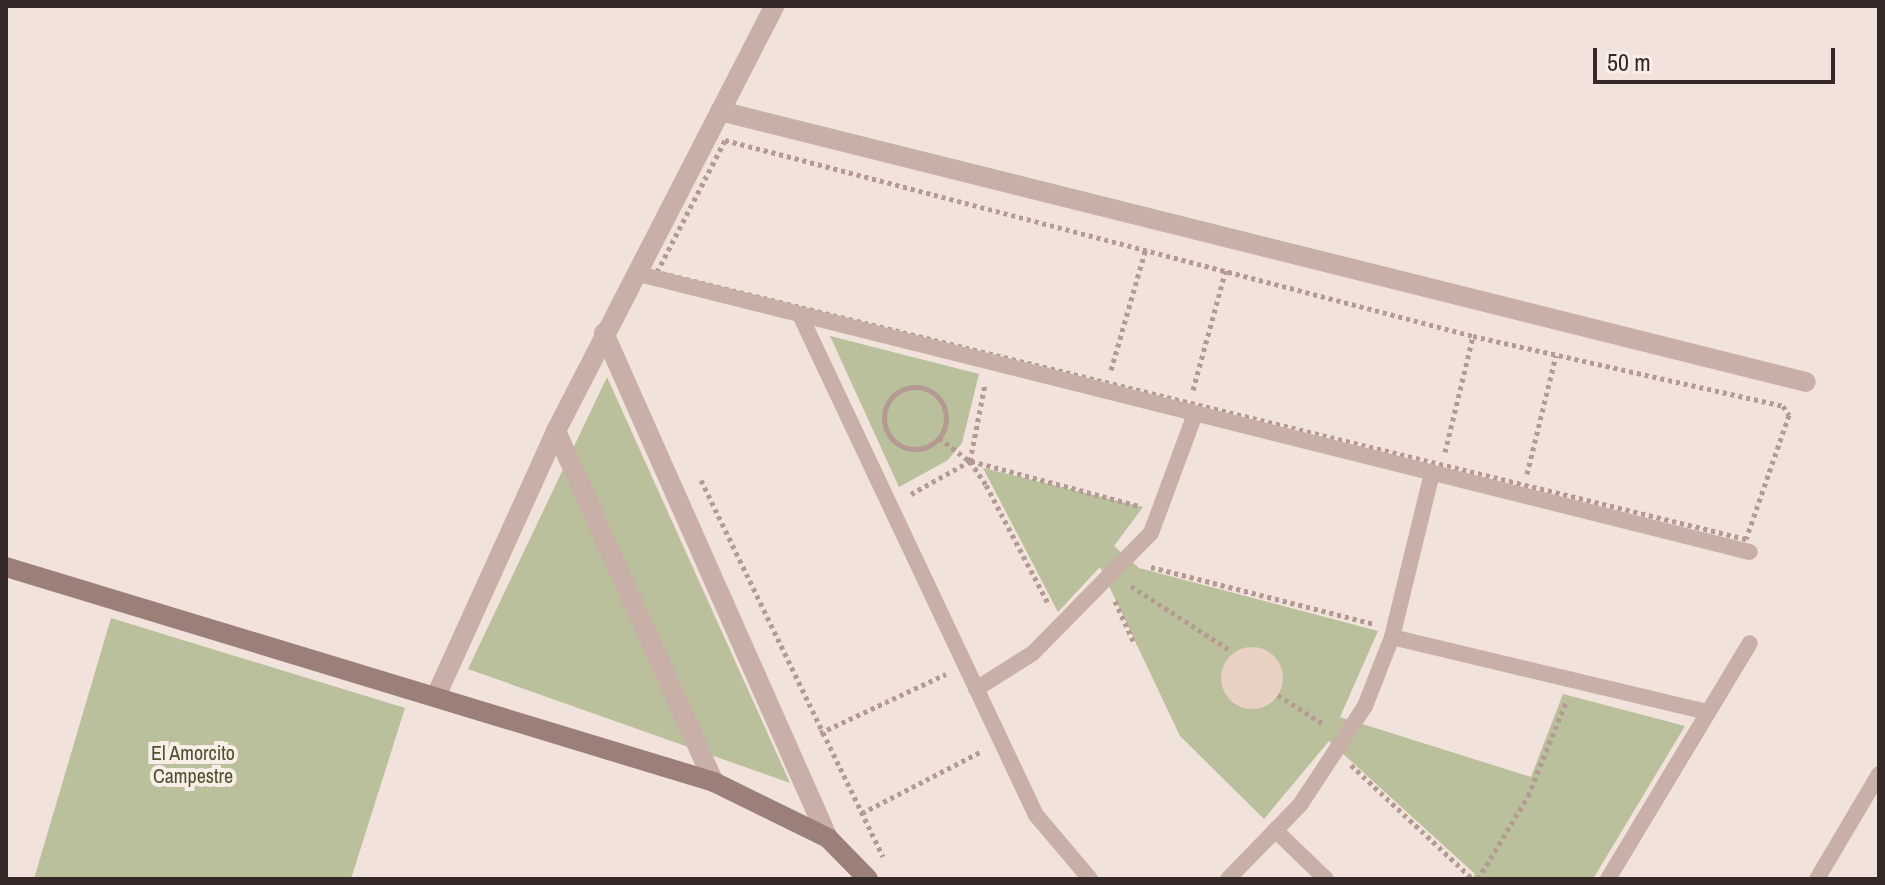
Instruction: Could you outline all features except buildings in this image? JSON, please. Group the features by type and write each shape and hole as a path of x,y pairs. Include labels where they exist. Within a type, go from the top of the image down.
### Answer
{"main road":[{"path":"6,567 714,782 828,838 868,879"}],"street":[{"path":"436,696 556,431 604,333 774,6"},
{"path":"720,111 1806,382"},
{"path":"604,333 828,838"},
{"path":"556,431 714,782"}],"lane":[{"path":"635,273 801,317 1437,469 1750,552"},
{"path":"801,317 1036,815 1090,879"},
{"path":"976,689 1033,653 1114,581 1151,533 1191,410"},
{"path":"1228,879 1275,830 1338,753 1365,706 1392,637 1437,469"},
{"path":"1392,637 1708,712"},
{"path":"1608,879 1750,643"},
{"path":"1817,879 1879,774"},
{"path":"1275,830 1326,879"}],"path":[{"path":"725,140 1146,248 1473,336 1783,406 1789,415 1746,539 1524,484 1437,469 1191,410 1108,382 657,272 725,140"},
{"path":"1108,382 1146,248"},
{"path":"1191,410 1226,269"},
{"path":"1437,469 1473,336"},
{"path":"1524,484 1556,355"},
{"path":"986,372 970,461 1056,620"},
{"path":"905,388 931,391 946,413 939,438 918,449 894,442 884,423 887,403 905,388"},
{"path":"939,438 970,461 1150,509"},
{"path":"896,502 970,461"},
{"path":"694,465 820,733 886,862"},
{"path":"1114,581 1135,645"},
{"path":"1114,581 1231,651"},
{"path":"820,733 965,665"},
{"path":"1338,753 1476,879 1528,796 1570,690"},
{"path":"1278,695 1340,734"},
{"path":"862,813 993,745"}],"green space":[{"path":"830,336 979,374 962,443 948,460 899,487"},
{"path":"607,377 790,783 468,669"},
{"path":"983,468 1143,507 1114,546 1139,568 1378,631 1340,717 1531,777 1563,694 1685,726 1593,879 1472,879 1475,874 1329,741 1264,819 1180,736 1100,567 1058,612"},
{"name":"El Amorcito Campestre","path":"111,618 405,708 351,879 34,879"}],"shaded area":[{"path":"1246,647 1258,647 1274,656 1281,666 1281,690 1274,700 1258,709 1246,709 1226,695 1221,684 1221,672 1235,652"}]}
